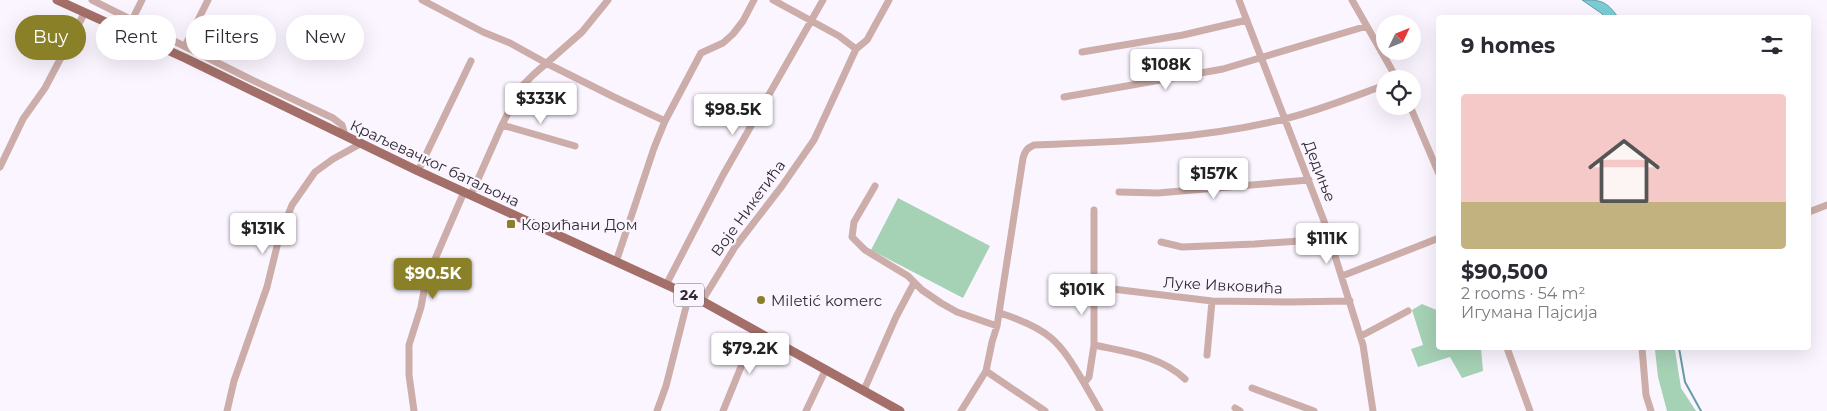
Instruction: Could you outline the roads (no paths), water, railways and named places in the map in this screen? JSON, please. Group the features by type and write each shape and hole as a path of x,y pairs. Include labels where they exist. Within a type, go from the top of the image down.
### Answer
{"main road":[{"name":"Краљевачког батаљона","path":"62,1 467,194 702,301 900,411"}],"street":[{"path":"92,0 122,15"},
{"path":"134,15 142,0"},
{"path":"185,46 208,0"},
{"path":"422,0 436,3 483,32 510,43 546,63 665,121"},
{"path":"414,411 408,374 409,345 421,307 426,280 521,87 582,32 608,0"},
{"path":"616,262 654,148 665,121 701,52 723,43 733,34 743,21 754,0"},
{"path":"773,0 840,36 856,49"},
{"path":"666,285 723,175 823,0"},
{"name":"Воје Никетића","path":"702,301 735,246 782,186 814,140 856,49 867,40 889,0"},
{"name":"Дедиње","path":"1239,0 1330,239 1361,336 1373,411"},
{"path":"1352,0 1392,70"},
{"path":"0,167 23,119 45,88 85,12"},
{"path":"1082,52 1183,35 1247,20"},
{"path":"1064,97 1222,70 1368,26"},
{"path":"176,42 333,118 342,125 345,135"},
{"path":"418,171 471,62"},
{"path":"961,411 986,370 997,326 1025,151 1034,146 1181,137 1242,128 1285,119 1376,88"},
{"path":"1414,115 1436,167"},
{"path":"502,125 575,146"},
{"path":"227,411 234,381 267,286 279,238 292,205 315,172 333,159 362,143"},
{"path":"1119,192 1158,193 1309,180"},
{"path":"875,186 854,222 852,237 864,250 908,276 941,303 957,312 997,326"},
{"path":"1811,211 1827,204"},
{"path":"1084,383 1089,376 1094,345 1093,309 1096,287 1094,210"},
{"path":"1161,242 1182,247 1330,239"},
{"path":"1342,276 1436,239"},
{"path":"864,390 896,316 914,282"},
{"name":"Луке Ивковића","path":"1096,287 1212,300 1350,301"},
{"path":"657,411 666,386 689,295"},
{"path":"1207,355 1212,300"},
{"path":"1361,336 1408,312"},
{"path":"1000,313 1022,320 1046,332 1057,342 1070,359 1100,411"},
{"path":"723,411 756,330"},
{"path":"1094,345 1160,362 1174,369 1185,379"},
{"path":"1508,350 1530,411"},
{"path":"1642,350 1646,395 1651,411"},
{"path":"806,411 826,369"},
{"path":"986,370 1045,411"},
{"path":"1252,388 1314,411"}],"water":[{"path":"1582,0 1603,2 1616,15 1603,15"}],"waterway":[{"path":"1679,350 1685,382 1701,411"}],"place":[{"name":"Корићани Дом","path":"511,224"},
{"name":"Miletić komerc","path":"761,300"}]}
